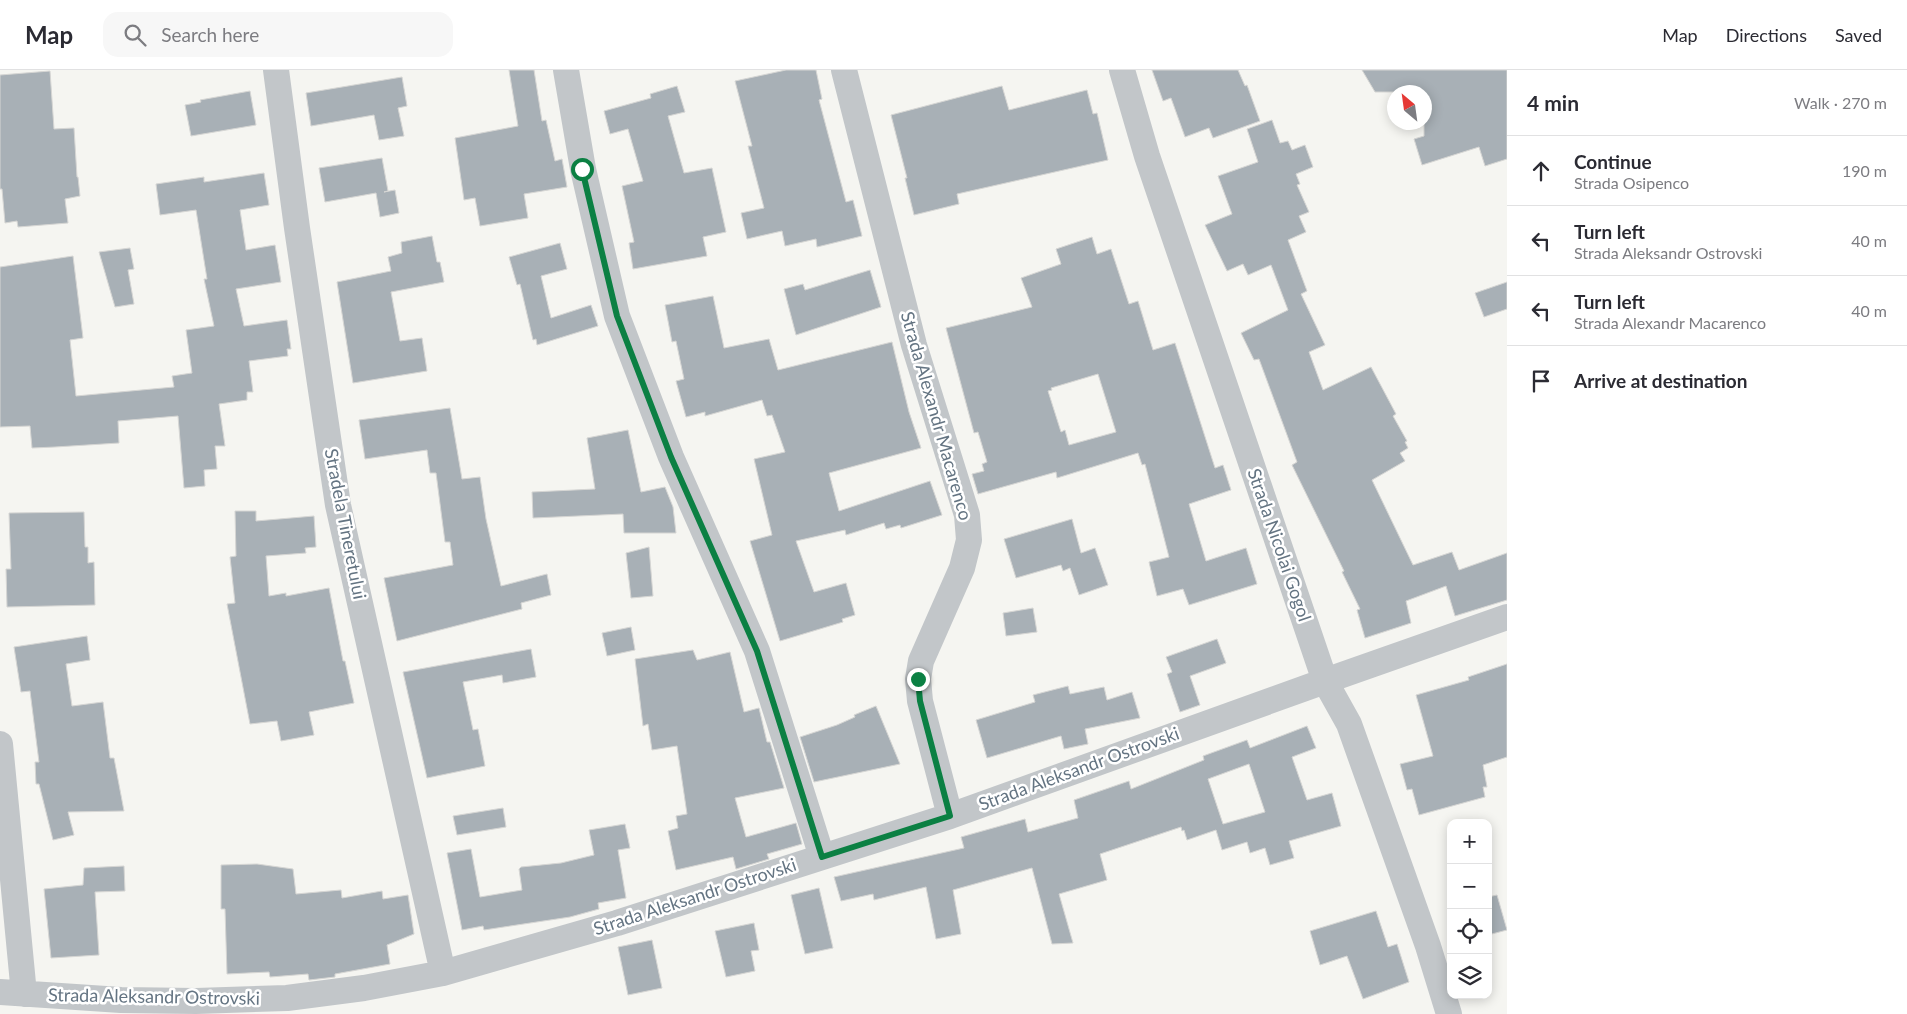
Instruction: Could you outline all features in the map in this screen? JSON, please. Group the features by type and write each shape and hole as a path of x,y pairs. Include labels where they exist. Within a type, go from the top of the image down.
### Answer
{"street":[{"name":"Stradela Tineretului","path":"276,70 297,228 338,505 443,973"},
{"path":"566,70 582,169 617,316 671,457 757,651 822,857"},
{"name":"Strada Alexandr Macarenco","path":"844,70 914,344 967,515 969,540 962,568 920,660 918,679 920,701 950,816"},
{"name":"Strada Nicolai Gogol","path":"1122,70 1147,156 1325,681 1349,724 1428,946 1449,1014"},
{"name":"Strada Aleksandr Ostrovski","path":"12,993 131,1000 196,1001 287,998 364,988 443,973 617,923 950,816 1507,617"},
{"path":"0,744 12,993"}],"building":[{"path":"509,70 534,70 542,121 546,120 555,161 562,159 567,187 524,194 528,218 480,226 475,198 464,200 455,138 518,126"},
{"path":"786,70 816,70 822,99 819,100 846,202 853,200 862,236 817,247 816,239 785,246 782,231 747,239 741,213 764,208 748,146 752,146 735,81"},
{"path":"1152,70 1238,70 1245,86 1247,85 1260,121 1213,138 1209,128 1185,137 1171,98 1163,101"},
{"path":"1362,70 1507,70 1507,159 1485,166 1479,147 1422,165 1414,139 1424,136 1424,130 1432,130 1432,85 1387,85 1387,92 1375,92"},
{"path":"50,71 54,129 74,128 80,196 65,199 68,223 18,227 17,221 5,223 2,189 0,189 0,75"},
{"path":"402,77 407,106 398,108 404,136 379,140 374,115 311,126 306,93"},
{"path":"677,86 685,112 668,116 684,173 712,168 726,232 703,237 707,256 633,269 629,243 634,242 622,186 643,181 628,129 610,134 604,111 651,98 650,94"},
{"path":"1002,86 1009,110 1087,90 1093,114 1097,113 1108,160 957,194 959,204 914,215 891,115"},
{"path":"250,91 256,125 191,136 185,105 201,102 200,100"},
{"path":"1272,120 1280,143 1288,141 1292,150 1305,145 1313,167 1296,174 1300,184 1297,185 1309,212 1299,216 1306,232 1288,240 1307,291 1301,294 1325,345 1309,352 1323,390 1371,367 1396,414 1393,416 1407,441 1405,442 1408,448 1400,453 1405,461 1372,480 1413,565 1452,552 1459,570 1507,553 1507,600 1455,616 1446,586 1406,601 1411,623 1365,638 1357,610 1360,609 1342,572 1344,571 1292,465 1297,462 1259,359 1254,360 1241,333 1288,310 1271,265 1248,275 1243,264 1227,271 1205,225 1232,214 1218,176 1258,162 1247,129"},
{"path":"382,158 388,191 384,192 395,190 399,213 380,217 376,193 325,202 319,168"},
{"path":"264,173 269,205 240,210 246,250 275,245 281,282 236,289 244,326 287,320 291,349 287,349 288,356 249,361 253,392 247,392 247,400 219,404 225,446 215,446 217,469 204,470 205,486 184,488 178,416 118,421 119,443 55,447 32,448 30,426 0,427 0,267 73,256 83,338 70,340 76,396 174,387 172,376 192,373 186,330 214,326 204,279 207,279 196,210 160,215 156,184 204,177 204,182"},
{"path":"432,236 437,262 440,262 444,282 391,292 400,341 422,338 427,371 353,383 337,282 391,271 388,257 402,253 401,242"},
{"path":"1092,237 1097,254 1111,249 1129,304 1138,301 1153,350 1175,343 1215,468 1223,465 1231,490 1189,504 1206,561 1246,548 1257,584 1189,605 1183,589 1157,596 1149,562 1169,557 1145,464 1142,465 1138,453 1057,478 1056,472 978,494 972,474 984,471 982,464 987,462 978,432 974,433 946,328 1032,307 1021,278 1061,264 1056,249","holes":["1098,374 1116,432 1069,445 1065,430 1061,432 1048,391 1052,390 1051,388"]},
{"path":"560,243 567,269 541,276 551,318 591,305 598,326 537,345 536,339 533,340 520,284 517,285 509,257"},
{"path":"130,248 134,269 128,270 134,304 115,307 99,252"},
{"path":"870,270 881,307 796,335 784,289 803,284 805,290"},
{"path":"1507,282 1507,309 1484,317 1475,293"},
{"path":"713,296 724,348 769,339 778,370 892,342 909,412 921,448 829,473 839,511 930,481 942,515 901,528 900,525 886,529 884,523 846,535 845,530 796,541 814,592 846,583 855,615 842,619 843,622 780,641 750,541 772,535 754,459 785,452 772,415 767,416 762,400 705,416 705,412 686,417 676,381 684,379 676,341 672,342 665,305"},
{"path":"450,408 462,479 480,477 486,519 501,586 547,574 551,595 521,603 522,609 397,641 384,578 453,565 450,542 445,542 436,473 430,473 427,450 365,459 359,420"},
{"path":"628,430 641,492 665,487 673,507 676,533 624,533 623,514 533,518 532,492 595,489 587,438"},
{"path":"235,511 256,511 256,521 314,516 316,547 305,548 306,553 266,556 269,596 286,593 286,596 329,588 343,661 345,661 354,703 309,712 314,735 281,741 277,721 250,724 227,604 235,603 230,557 236,556"},
{"path":"84,512 85,547 88,547 88,563 94,562 95,605 7,607 6,569 11,569 9,513"},
{"path":"1072,519 1081,553 1095,548 1108,585 1079,595 1070,568 1063,571 1061,565 1016,578 1004,539"},
{"path":"649,547 653,596 631,598 626,553"},
{"path":"1033,608 1037,632 1006,636 1003,613"},
{"path":"631,627 635,650 607,656 602,633"},
{"path":"87,636 90,660 66,664 72,706 103,702 110,758 114,758 124,811 68,812 74,835 53,840 39,784 36,784 35,762 39,762 30,691 21,692 14,647"},
{"path":"1217,639 1226,663 1190,676 1200,705 1180,712 1167,674 1172,672 1166,657"},
{"path":"531,649 536,677 503,683 502,675 463,682 473,730 478,729 485,766 427,778 403,672"},
{"path":"693,650 697,660 730,652 744,712 759,708 767,742 770,742 784,788 735,798 746,837 796,823 802,844 767,854 769,859 736,869 733,857 676,870 668,831 678,828 676,816 687,814 677,746 652,750 648,724 643,726 635,659"},
{"path":"1507,664 1507,757 1483,765 1487,787 1483,787 1485,797 1419,815 1412,789 1407,790 1400,764 1433,756 1416,695 1469,680 1468,677"},
{"path":"1068,686 1070,694 1104,687 1107,700 1132,692 1140,718 1085,729 1088,744 1064,749 1061,736 987,758 976,720 1035,702 1033,695"},
{"path":"876,706 900,764 814,782 800,737 837,725 855,717 854,715"},
{"path":"1307,726 1316,748 1292,757 1307,800 1332,793 1341,826 1289,841 1294,858 1270,865 1265,848 1250,853 1247,842 1222,850 1216,830 1187,840 1181,827 1100,854 1107,880 1059,894 1073,943 1052,944 1032,868 953,890 961,934 936,939 926,887 874,900 873,894 841,901 834,877 964,848 961,837 1025,819 1028,832 1078,818 1074,800 1129,781 1131,789 1204,760 1203,756 1247,740 1250,748","holes":["1249,764 1265,812 1223,824 1208,779"]},
{"path":"503,808 506,827 457,835 453,816"},
{"path":"625,824 630,848 618,850 626,898 598,903 599,909 570,917 484,930 483,926 462,930 447,853 471,849 480,897 522,890 519,869 521,867 561,863 594,855 589,830"},
{"path":"257,864 293,869 296,894 341,890 342,898 382,891 383,899 408,895 414,934 387,945 390,964 335,974 335,977 309,980 308,974 270,977 269,972 227,974 225,909 221,909 221,865"},
{"path":"124,866 125,891 95,892 99,955 51,958 44,889 83,885 84,868"},
{"path":"819,888 833,948 805,954 791,895"},
{"path":"1497,895 1507,930 1492,934 1492,909 1492,896"},
{"path":"1376,911 1388,947 1397,944 1409,982 1363,999 1347,956 1320,965 1310,931"},
{"path":"754,923 759,950 751,951 755,971 726,977 715,931"},
{"path":"652,940 662,988 628,995 618,947"}],"route":[{"path":"582,169 617,316 671,457 757,651 822,857 950,816 920,701 918,679"}]}
